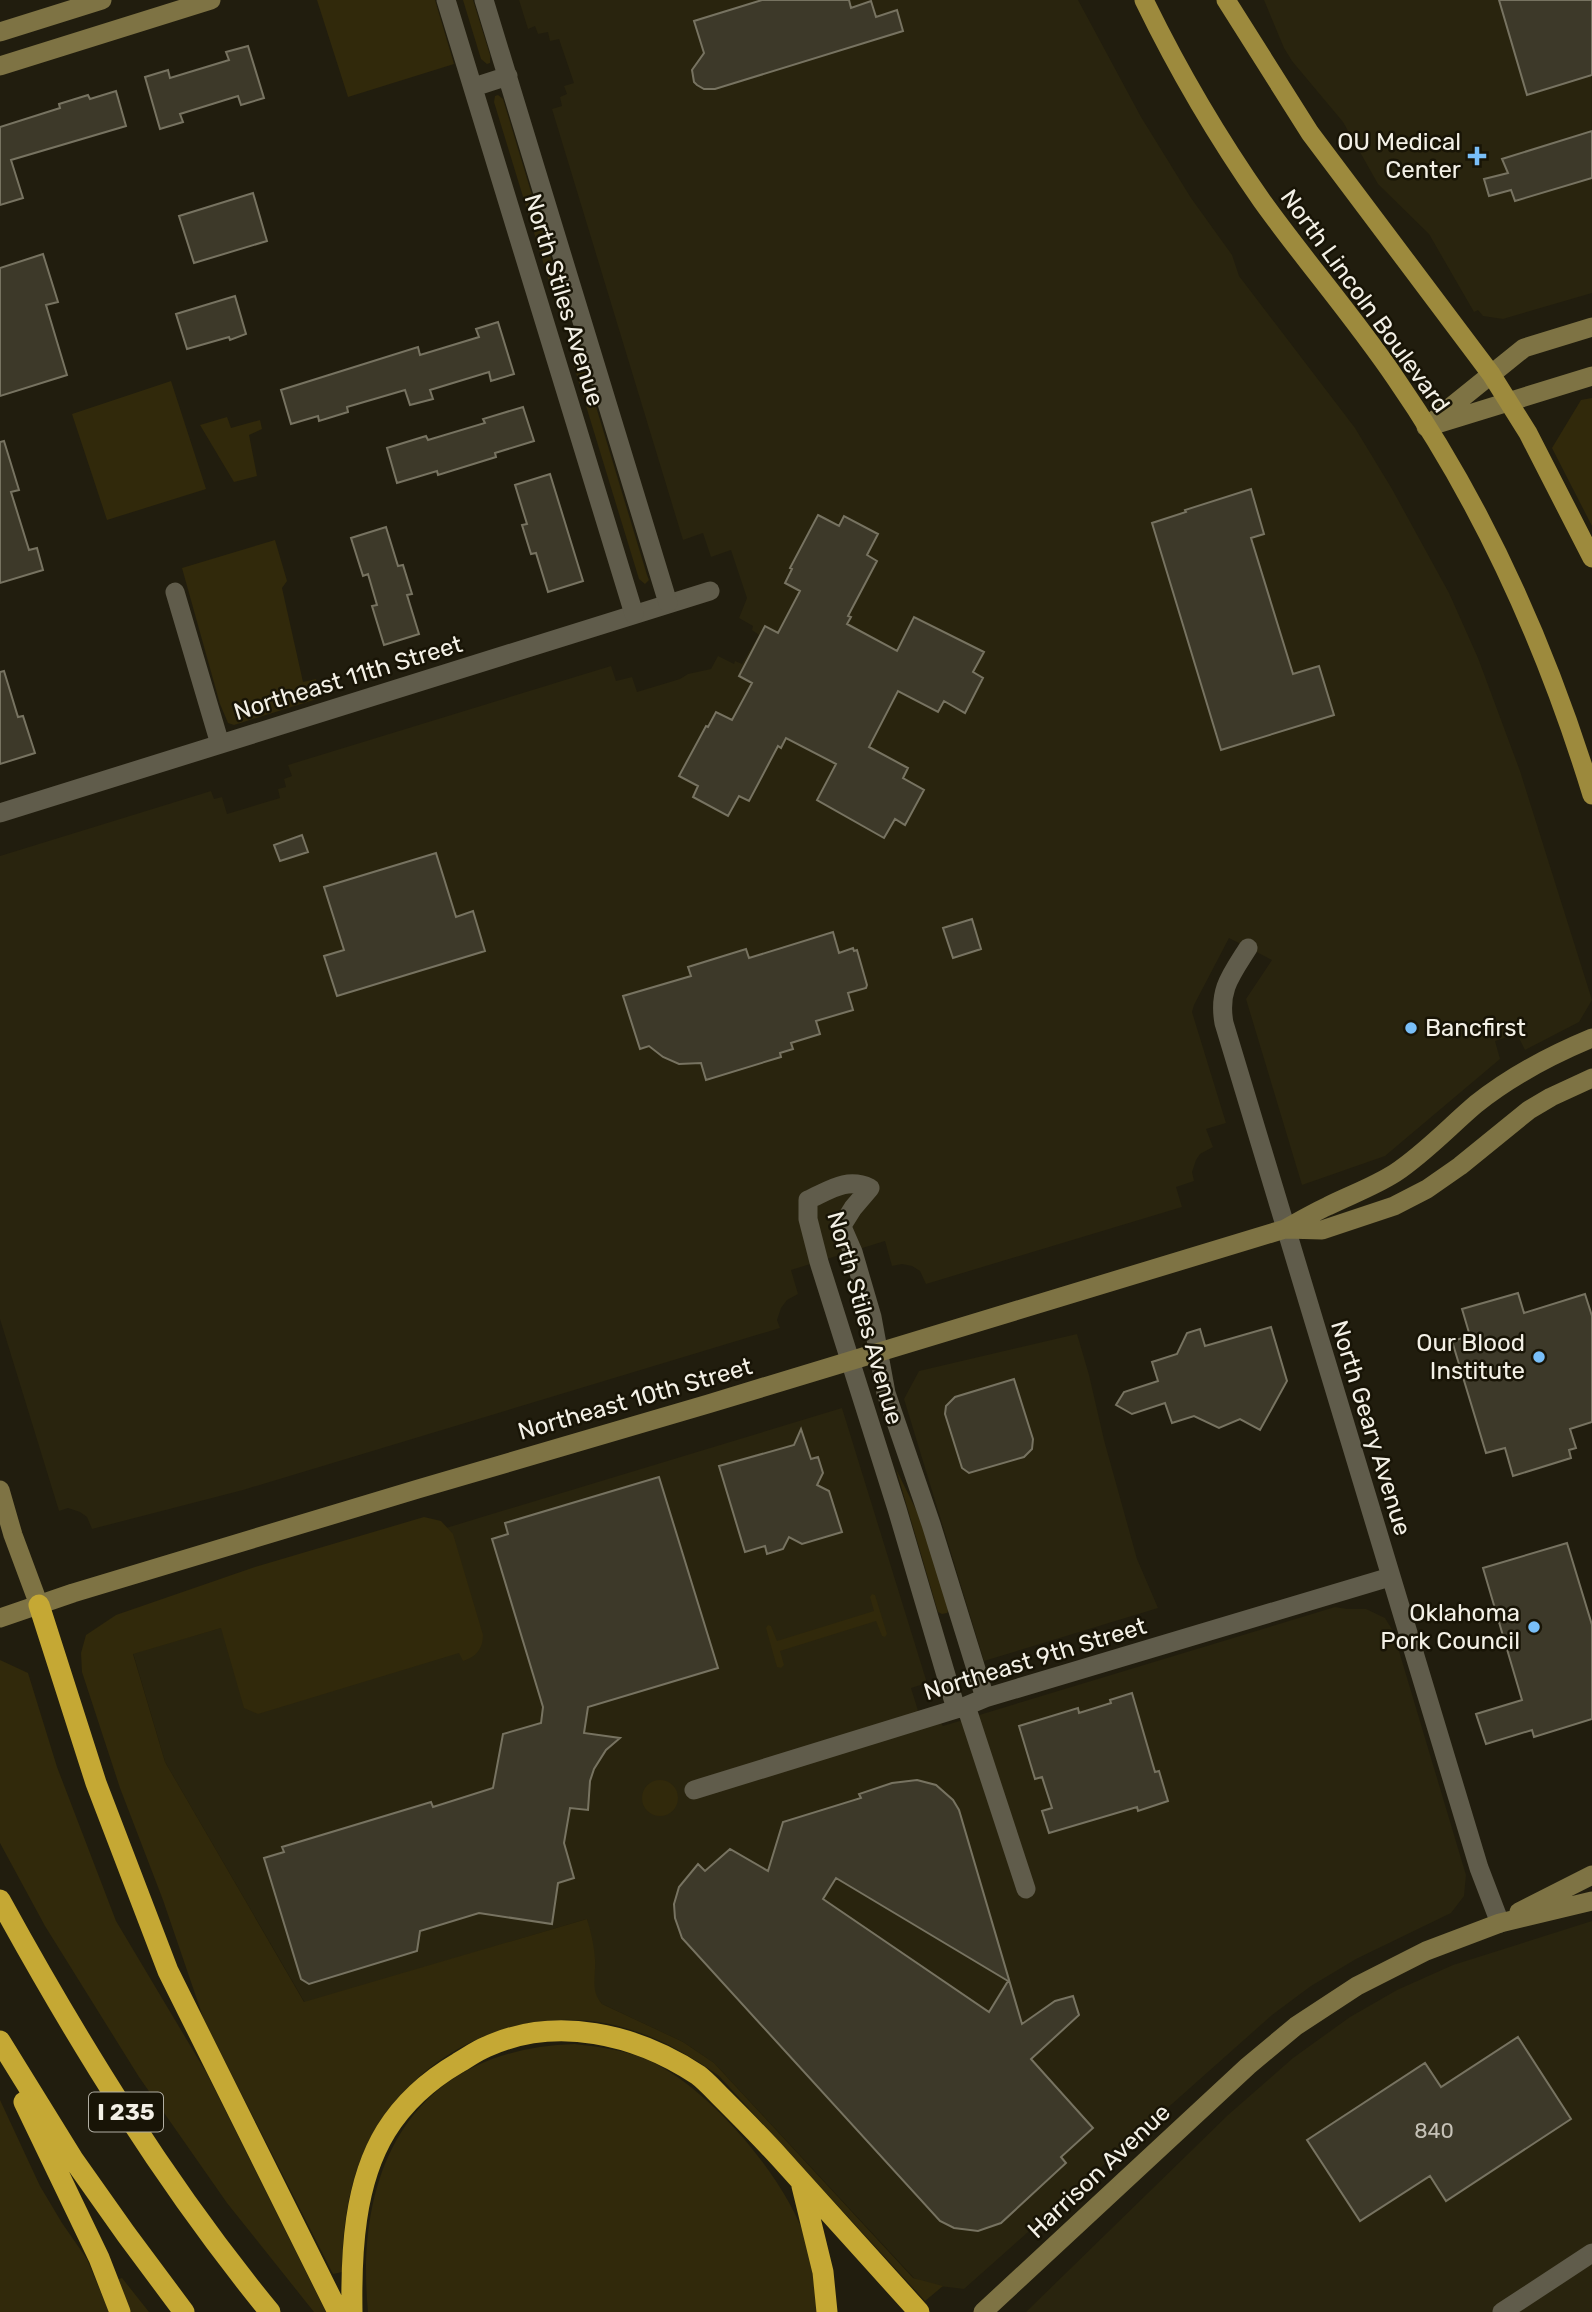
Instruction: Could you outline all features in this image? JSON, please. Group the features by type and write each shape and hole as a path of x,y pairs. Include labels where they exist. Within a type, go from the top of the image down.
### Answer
{"highway":[{"path":"39,1605 96,1783 168,1971 338,2312"},
{"name":"I 235","path":"0,1900 52,1994 128,2116 200,2221 270,2312"},
{"path":"352,2312 351,2272 358,2208 367,2175 385,2133 405,2105 431,2080 486,2047 536,2032 593,2033 617,2037 661,2054 700,2076 751,2126 919,2312"},
{"name":"I 235","path":"0,2041 73,2159 184,2312"},
{"path":"0,2052 99,2258 120,2312"},
{"path":"801,2181 823,2272 827,2312"}],"main road":[{"path":"102,0 2,31 7,64 211,0"},
{"name":"North Lincoln Boulevard","path":"1144,0 1199,103 1240,168 1283,230 1377,352 1475,510 1525,612 1567,718 1592,795"},
{"path":"1226,0 1310,133 1491,374 1528,433 1592,558"},
{"path":"1426,428 1524,348 1592,327"},
{"path":"1426,428 1592,376"},
{"name":"Northeast 10th Street","path":"0,1618 418,1489 1285,1229 1395,1173 1510,1080 1557,1052 1592,1038"},
{"name":"Northeast 10th Street","path":"1285,1229 1322,1230 1394,1206 1427,1189 1460,1166 1529,1110 1592,1078"},
{"path":"0,1490 13,1535 39,1605"},
{"path":"1500,1923 1592,1875"},
{"path":"1500,1923 1592,1902"},
{"name":"Harrison Avenue","path":"983,2312 1248,2066 1296,2026 1357,1986 1426,1951 1500,1923"}],"street":[{"name":"North Stiles Avenue","path":"446,0 634,614"},
{"name":"North Stiles Avenue","path":"484,0 668,603"},
{"path":"474,87 508,76"},
{"path":"550,337 583,327"},
{"name":"Northeast 11th Street","path":"0,813 710,591"},
{"path":"175,592 220,744"},
{"name":"North Geary Avenue","path":"1248,948 1224,990 1222,1012 1390,1577 1479,1868 1500,1923"},
{"name":"North Stiles Avenue","path":"969,1705 931,1524 886,1393 872,1317 853,1252 843,1229 853,1208 870,1188 859,1183 839,1185 808,1200 808,1219 819,1262 969,1705 1026,1889"},
{"name":"Northeast 9th Street","path":"694,1790 1390,1577"},
{"path":"1502,2312 1592,2253"}],"shaded area":[{"path":"317,0 435,0 454,64 348,97"},
{"path":"463,0 473,0 490,63 487,64 481,59"},
{"path":"519,0 1078,0 1141,117 1191,198 1232,255 1239,276 1355,428 1449,593 1478,658 1520,771 1592,1000 1579,1022 1525,1050 1517,1034 1495,1041 1500,1059 1385,1156 1302,1185 1246,999 1272,960 1229,938 1192,1012 1226,1123 1206,1129 1213,1147 1200,1154 1196,1160 1192,1172 1194,1181 1176,1187 1182,1207 926,1284 920,1271 912,1266 892,1266 885,1241 791,1270 798,1294 787,1300 781,1308 777,1320 780,1328 243,1490 92,1529 87,1517 80,1512 68,1508 59,1511 0,1319 0,856 211,791 214,799 222,797 227,814 280,798 278,789 286,787 284,779 292,776 288,765 611,666 616,681 632,677 637,692 711,669 718,656 734,664 735,661 742,664 759,635 752,630 753,626 739,618 747,598 731,550 711,557 703,533 683,540 552,109 562,106 560,97 567,94 564,86 574,83 559,39 550,41 548,32 538,34 535,26 528,29"},
{"name":"OU Medical Center","path":"1264,0 1592,0 1592,293 1503,319 1483,316 1478,310 1474,312 1429,234 1378,184 1343,122 1292,61"},
{"path":"495,96 503,99 567,311 566,318 563,319 559,314 494,102"},
{"path":"577,353 581,357 649,580 645,584 639,579 572,360"},
{"path":"171,381 206,489 107,520 72,414"},
{"path":"1592,398 1592,526 1552,448 1581,400"},
{"path":"227,417 231,428 260,420 262,429 249,435 257,476 234,482 200,425"},
{"path":"275,540 287,581 282,588 303,682 316,679 320,698 234,725 228,723 220,704 182,568"},
{"path":"1077,1334 1137,1559 1158,1608 984,1661 904,1399 919,1371"},
{"path":"842,1408 927,1683 911,1688 920,1717 935,1716 943,1726 1335,1607 1366,1609 1385,1618 1393,1631 1466,1875 1464,1896 1451,1913 1356,1959 1311,1986 1272,2015 964,2289 931,2285 914,2278 714,2063 683,2042 602,2004 595,1996 595,1962 587,1919 305,2003 165,1762 133,1653 453,1561 446,1528"},
{"path":"896,1469 923,1524 949,1609 947,1613 938,1612"},
{"path":"424,1517 441,1521 453,1534 483,1635 480,1648 468,1659 463,1661 459,1653 258,1714 244,1708 221,1628 133,1654 165,1762 304,2002 587,1919 595,1954 596,1994 602,2004 683,2042 714,2063 913,2278 943,2286 925,2301 719,2076 679,2050 635,2031 604,2023 564,2020 525,2024 487,2035 453,2052 421,2075 394,2103 372,2136 356,2172 345,2222 342,2272 333,2274 204,2020 163,1900 120,1788 82,1672 81,1653 86,1635 116,1615 255,1567"},
{"path":"875,1595 887,1634 885,1637 882,1636 876,1621 780,1651 784,1665 777,1667 766,1628 768,1625 771,1626 777,1641 874,1611 870,1597"},
{"path":"0,1660 28,1673 57,1767 116,1921 206,2072 326,2312 314,2312 227,2203 139,2077 45,1926 0,1843"},
{"path":"660,1780 673,1785 678,1798 673,1811 660,1816 647,1811 642,1798 647,1785"},
{"path":"1592,1921 1592,2312 1026,2312 1228,2115 1293,2058 1350,2017 1397,1990 1453,1965"},
{"path":"575,2044 630,2054 672,2073 696,2091 743,2138 764,2164 797,2218 809,2252 817,2312 368,2312 366,2258 372,2209 385,2164 406,2125 435,2092 473,2067 520,2051"},
{"path":"0,2100 40,2186 87,2259 109,2312 0,2312"},
{"path":"122,2278 149,2312 129,2312 116,2280"}],"building":[{"path":"762,0 849,0 851,8 871,1 876,17 897,10 903,31 715,89 704,89 697,85 692,70 704,53 694,21"},
{"path":"1499,0 1592,0 1592,75 1527,95"},
{"path":"248,46 264,98 241,105 238,96 180,114 183,122 160,129 145,77 168,70 170,78 229,60 226,52"},
{"path":"116,91 126,126 11,160 23,198 0,205 0,127 60,108 59,104 88,95 90,99"},
{"path":"1592,131 1592,178 1515,201 1511,190 1489,196 1484,179 1508,173 1502,159"},
{"path":"253,193 267,241 194,263 179,216"},
{"path":"43,254 58,302 46,305 67,375 0,396 0,268"},
{"path":"235,296 246,334 187,349 176,314"},
{"path":"498,322 514,374 491,381 489,372 430,390 433,399 410,405 405,390 347,407 348,412 319,421 318,416 291,424 281,390 418,347 420,355 479,337 476,329"},
{"path":"523,407 534,441 495,453 496,457 438,475 437,471 397,483 387,448 426,436 428,440 485,423 483,419"},
{"path":"4,441 19,490 11,492 29,550 37,548 43,570 0,583 0,442"},
{"path":"550,474 583,581 548,592 536,553 531,554 522,525 527,524 515,485"},
{"path":"1251,489 1264,534 1251,538 1293,674 1319,666 1334,715 1221,750 1152,523"},
{"path":"818,515 839,526 844,516 878,534 867,555 877,561 848,616 851,617 847,624 897,651 914,617 984,652 973,672 983,678 965,713 944,701 938,712 898,691 869,747 908,768 903,778 924,790 905,825 895,819 884,838 817,800 836,764 786,738 781,748 778,746 749,801 739,796 728,816 693,797 698,786 679,776 716,712 732,720 752,683 739,676 765,626 778,633 800,591 785,583"},
{"path":"386,527 398,566 403,565 412,594 407,595 419,634 384,645 372,606 377,605 368,574 363,576 351,538"},
{"path":"4,671 18,717 23,716 35,753 0,764 0,672"},
{"path":"302,835 308,852 280,861 274,845"},
{"path":"436,853 456,917 473,911 485,951 337,996 324,956 344,950 324,887"},
{"path":"972,919 981,949 953,958 943,928"},
{"path":"833,932 839,953 853,948 854,951 857,950 867,985 866,988 848,993 853,1010 816,1021 820,1034 791,1043 793,1049 780,1053 781,1057 706,1080 701,1063 679,1064 663,1057 649,1046 640,1049 623,996 691,976 688,967 746,949 749,958"},
{"path":"1518,1293 1524,1313 1585,1294 1592,1316 1592,1422 1570,1429 1576,1448 1569,1450 1571,1458 1513,1476 1505,1448 1486,1453 1452,1341 1470,1336 1462,1309"},
{"path":"1271,1327 1287,1381 1260,1430 1240,1419 1219,1428 1194,1416 1172,1423 1165,1403 1132,1414 1116,1405 1124,1392 1158,1381 1152,1362 1177,1354 1187,1333 1200,1329 1205,1346"},
{"path":"1014,1379 1033,1439 1032,1449 1024,1457 969,1473 962,1468 945,1414 946,1406 955,1397"},
{"path":"801,1429 811,1459 818,1457 823,1473 817,1485 829,1491 842,1532 802,1544 789,1537 783,1549 767,1554 765,1546 745,1552 719,1466 794,1445"},
{"path":"659,1477 718,1668 588,1707 584,1733 620,1738 606,1750 594,1769 590,1781 588,1810 570,1808 564,1843 574,1878 558,1883 552,1924 479,1913 420,1931 417,1951 309,1984 301,1979 264,1858 284,1852 282,1847 431,1802 433,1807 493,1788 503,1734 541,1723 543,1707 492,1539 508,1534 505,1523"},
{"path":"1567,1543 1592,1625 1592,1719 1534,1737 1532,1730 1486,1744 1476,1714 1522,1700 1483,1568"},
{"path":"1132,1693 1155,1772 1159,1771 1168,1801 1138,1811 1137,1807 1049,1833 1042,1811 1052,1808 1042,1777 1035,1779 1019,1726 1078,1708 1079,1713"},
{"path":"917,1780 936,1785 953,1800 959,1810 1022,2024 1055,2001 1073,1996 1079,2015 1031,2059 1093,2128 1061,2157 1066,2163 1001,2223 978,2231 954,2228 940,2221 682,1938 675,1918 674,1904 679,1887 698,1864 705,1871 730,1849 768,1871 783,1822 861,1798 859,1794 892,1783","holes":["836,1878 1008,1981 989,2012 823,1899"]},
{"path":"1518,2037 1571,2119 1446,2201 1430,2176 1360,2221 1307,2140 1425,2063 1441,2087"}],"place":[{"name":"OU Medical Center","path":"1477,156"},
{"name":"Bancfirst","path":"1411,1028"},
{"name":"Our Blood Institute","path":"1539,1357"},
{"name":"Oklahoma Pork Council","path":"1534,1627"}]}
